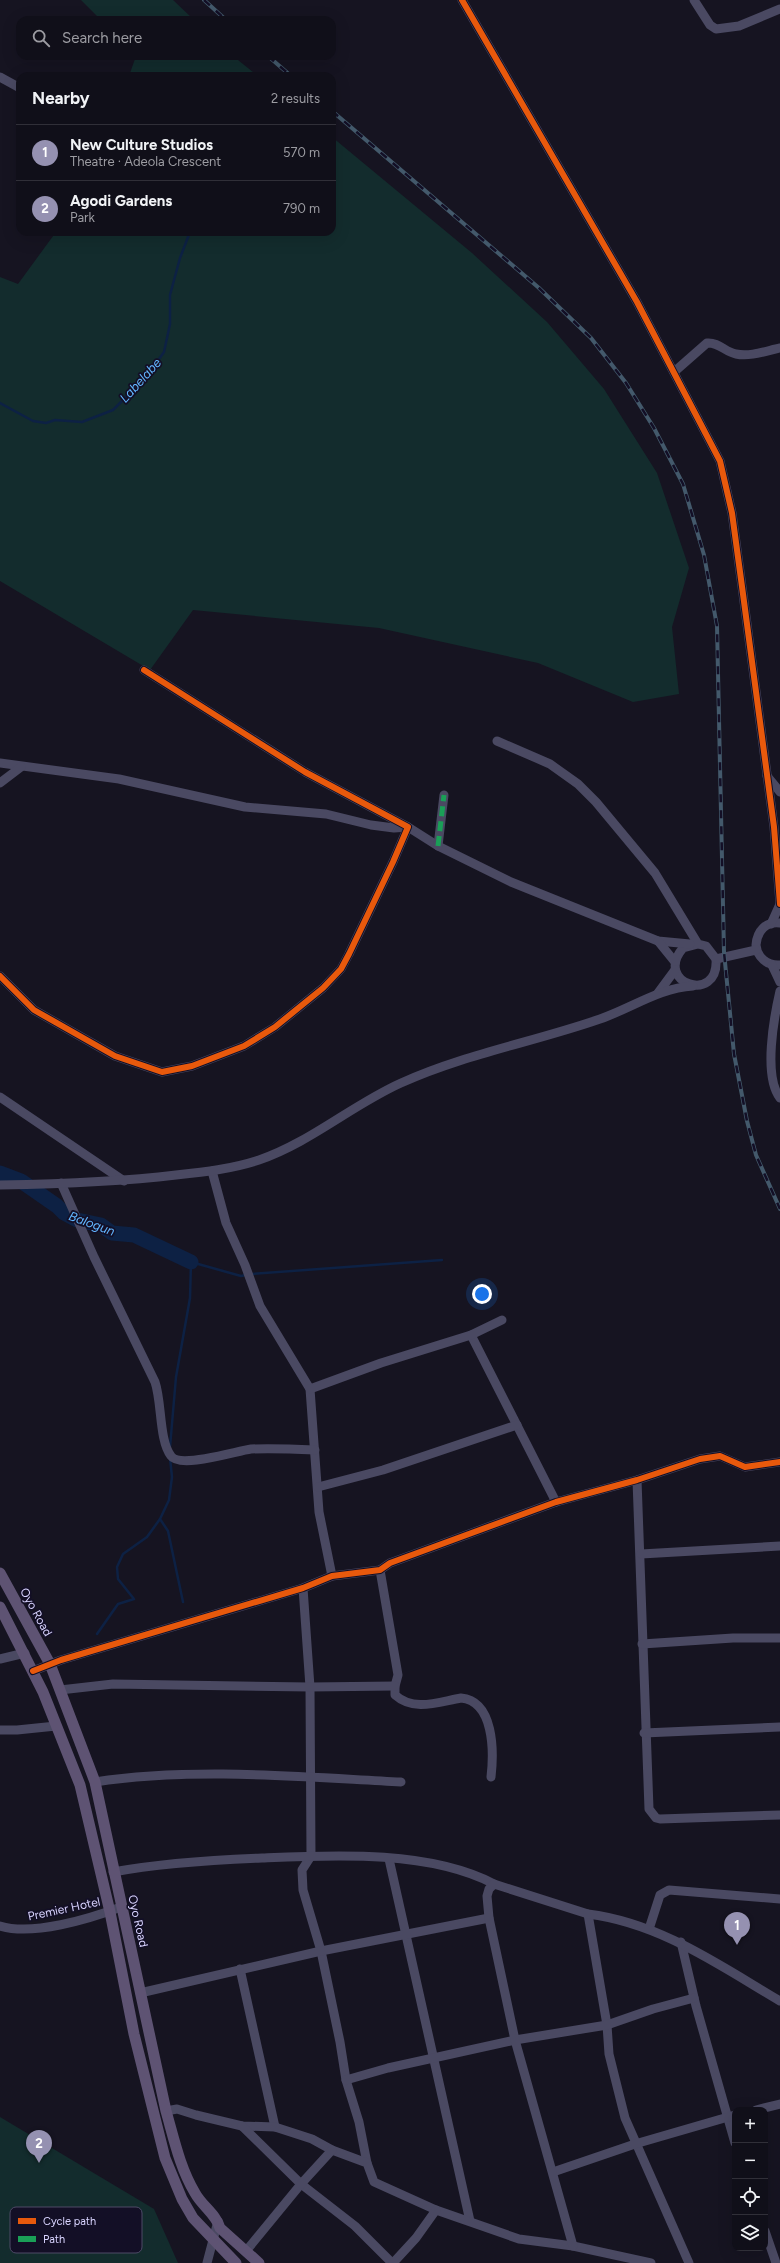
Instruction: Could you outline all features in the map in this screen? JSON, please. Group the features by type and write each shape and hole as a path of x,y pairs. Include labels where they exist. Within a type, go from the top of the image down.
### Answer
{"main road":[{"name":"Oyo Road","path":"0,1573 50,1664 95,1782 113,1872 166,2112 180,2162 201,2204 218,2221 220,2228 259,2263"},
{"path":"0,1607 25,1653 80,1785 110,1912 134,2034 165,2158 182,2199 193,2218 214,2238 236,2263"}],"street":[{"path":"462,0 545,140 637,302 712,445 724,477 732,513 767,776 780,904 775,923 758,934 756,950 762,959 776,965 780,982"},
{"path":"694,0 710,25 716,29 739,26 780,9"},
{"path":"0,77 16,86"},
{"path":"674,372 707,343 713,342 733,354 743,356 780,348"},
{"path":"0,1185 124,1181 212,1171 258,1160 282,1151 399,1083 444,1065 564,1032 606,1017 658,993 679,986 693,986 708,981 714,975 716,959 706,946 658,941 510,882 438,846 408,827 305,772 144,670"},
{"path":"497,741 550,764 578,784 596,802 655,873 694,944"},
{"path":"0,763 119,779 245,807 326,814 371,825 408,827"},
{"path":"0,783 21,767"},
{"path":"767,776 780,792"},
{"path":"438,846 444,795"},
{"path":"0,976 34,1010 115,1056 162,1072 192,1066 244,1046 275,1027 323,988 341,969 393,862 408,827"},
{"path":"658,941 685,983 693,986"},
{"path":"658,993 675,966 683,948 694,944"},
{"path":"716,959 756,950"},
{"path":"780,991 775,1011 772,1069 772,1083 780,1098"},
{"path":"0,1097 124,1181"},
{"path":"212,1171 226,1224 247,1270 260,1306 310,1389 319,1512 332,1576"},
{"path":"60,1183 155,1382 159,1393 169,1452 177,1461 194,1460 250,1449 279,1448 315,1450"},
{"path":"310,1389 381,1363 471,1335 502,1320"},
{"path":"471,1335 556,1502"},
{"path":"318,1487 383,1470 517,1425"},
{"path":"33,1671 50,1664 303,1588 332,1576 380,1570 390,1563 556,1502 637,1480 700,1459 720,1456 745,1467 780,1462"},
{"path":"637,1480 641,1554 644,1733 649,1809 656,1818 660,1819 780,1815"},
{"path":"641,1554 780,1546"},
{"path":"380,1570 398,1675 395,1686 396,1696 413,1706 461,1698 468,1699 477,1704 486,1716 488,1724 492,1767 491,1777"},
{"path":"303,1588 310,1687 311,1856 302,1870 303,1890 321,1951 340,2042 346,2080 359,2122 367,2163 374,2182 436,2210 519,2239 572,2246 651,2263"},
{"path":"642,1644 733,1638 780,1638"},
{"path":"0,1659 25,1653"},
{"path":"60,1690 113,1684 310,1687 395,1686"},
{"path":"0,1730 56,1726"},
{"path":"644,1733 780,1727"},
{"path":"95,1782 150,1775 310,1777 401,1782"},
{"path":"113,1872 204,1861 311,1856 408,1860 452,1868 478,1876 494,1884 588,1914 604,1916 650,1928 681,1942 780,2001"},
{"path":"389,1859 432,2059 470,2221"},
{"path":"494,1884 487,1896 489,1918 515,2040 534,2113 553,2172 572,2246"},
{"path":"650,1928 660,1895 669,1890 780,1899"},
{"name":"Premier Hotel","path":"0,1926 26,1929 59,1924 110,1912 121,1907"},
{"path":"588,1914 607,2025 609,2054 615,2084 635,2144 689,2263"},
{"path":"140,1993 321,1951 405,1933 489,1918"},
{"path":"553,2172 635,2144 731,2116 694,1998 681,1942"},
{"path":"240,1969 275,2127"},
{"path":"346,2080 388,2068 515,2040 607,2025 653,2009 694,1998"},
{"path":"768,2107 780,2104"},
{"path":"166,2112 177,2109 186,2110 196,2115 242,2126 275,2127 312,2139 332,2150 367,2163"},
{"path":"242,2126 301,2184 355,2226 392,2263 416,2238 436,2210"},
{"path":"246,2251 301,2184 332,2150"},
{"path":"207,2263 218,2221"},
{"path":"768,2240 776,2263"}],"green space":[{"path":"81,0 173,0 190,16 97,16"},
{"path":"135,60 238,60 253,72 130,72"},
{"path":"336,140 472,253 547,322 604,389 657,473 689,568 672,627 679,694 633,702 538,663 379,628 193,610 150,670 0,581 0,277 18,284 53,236 336,236"},
{"path":"0,2117 154,2209 178,2263 0,2263"}],"waterway":[{"name":"Labelabe","path":"0,403 33,421 46,423 55,420 82,422 113,410 147,376 164,352 170,324 170,295 180,258 188,236"},
{"name":"Balogun","path":"0,1173 21,1181 57,1206 64,1213 77,1220 101,1225 112,1233 134,1235 191,1262"},
{"path":"251,1274 442,1260"},
{"path":"170,1447 176,1377 190,1298 191,1262 241,1276 246,1275"},
{"path":"97,1634 118,1604 134,1599 118,1579 117,1567 123,1554 147,1537 160,1519 169,1500 172,1477 170,1458"},
{"path":"160,1519 168,1531 183,1602"}],"railway":[{"path":"204,0 222,16"},
{"path":"273,60 286,72"},
{"path":"336,114 539,288 591,338 626,383 654,428 683,484 704,555 717,626 724,952 734,1054 747,1121 756,1155 780,1209"}],"marked path":[{"path":"438,846 444,795"}],"cycle path":[{"path":"462,0 637,302 720,461 732,513 743,594 774,827 780,904"},
{"path":"0,976 34,1010 115,1056 162,1072 192,1066 244,1046 275,1027 323,988 341,969 393,862 408,827 305,772 144,670"},
{"path":"33,1671 61,1660 303,1588 332,1576 380,1570 390,1563 556,1502 637,1480 700,1459 720,1456 745,1467 780,1462"}],"place":[{"name":"New Culture Studios","path":"737,1945"},
{"name":"Agodi Gardens","path":"39,2163"}]}
